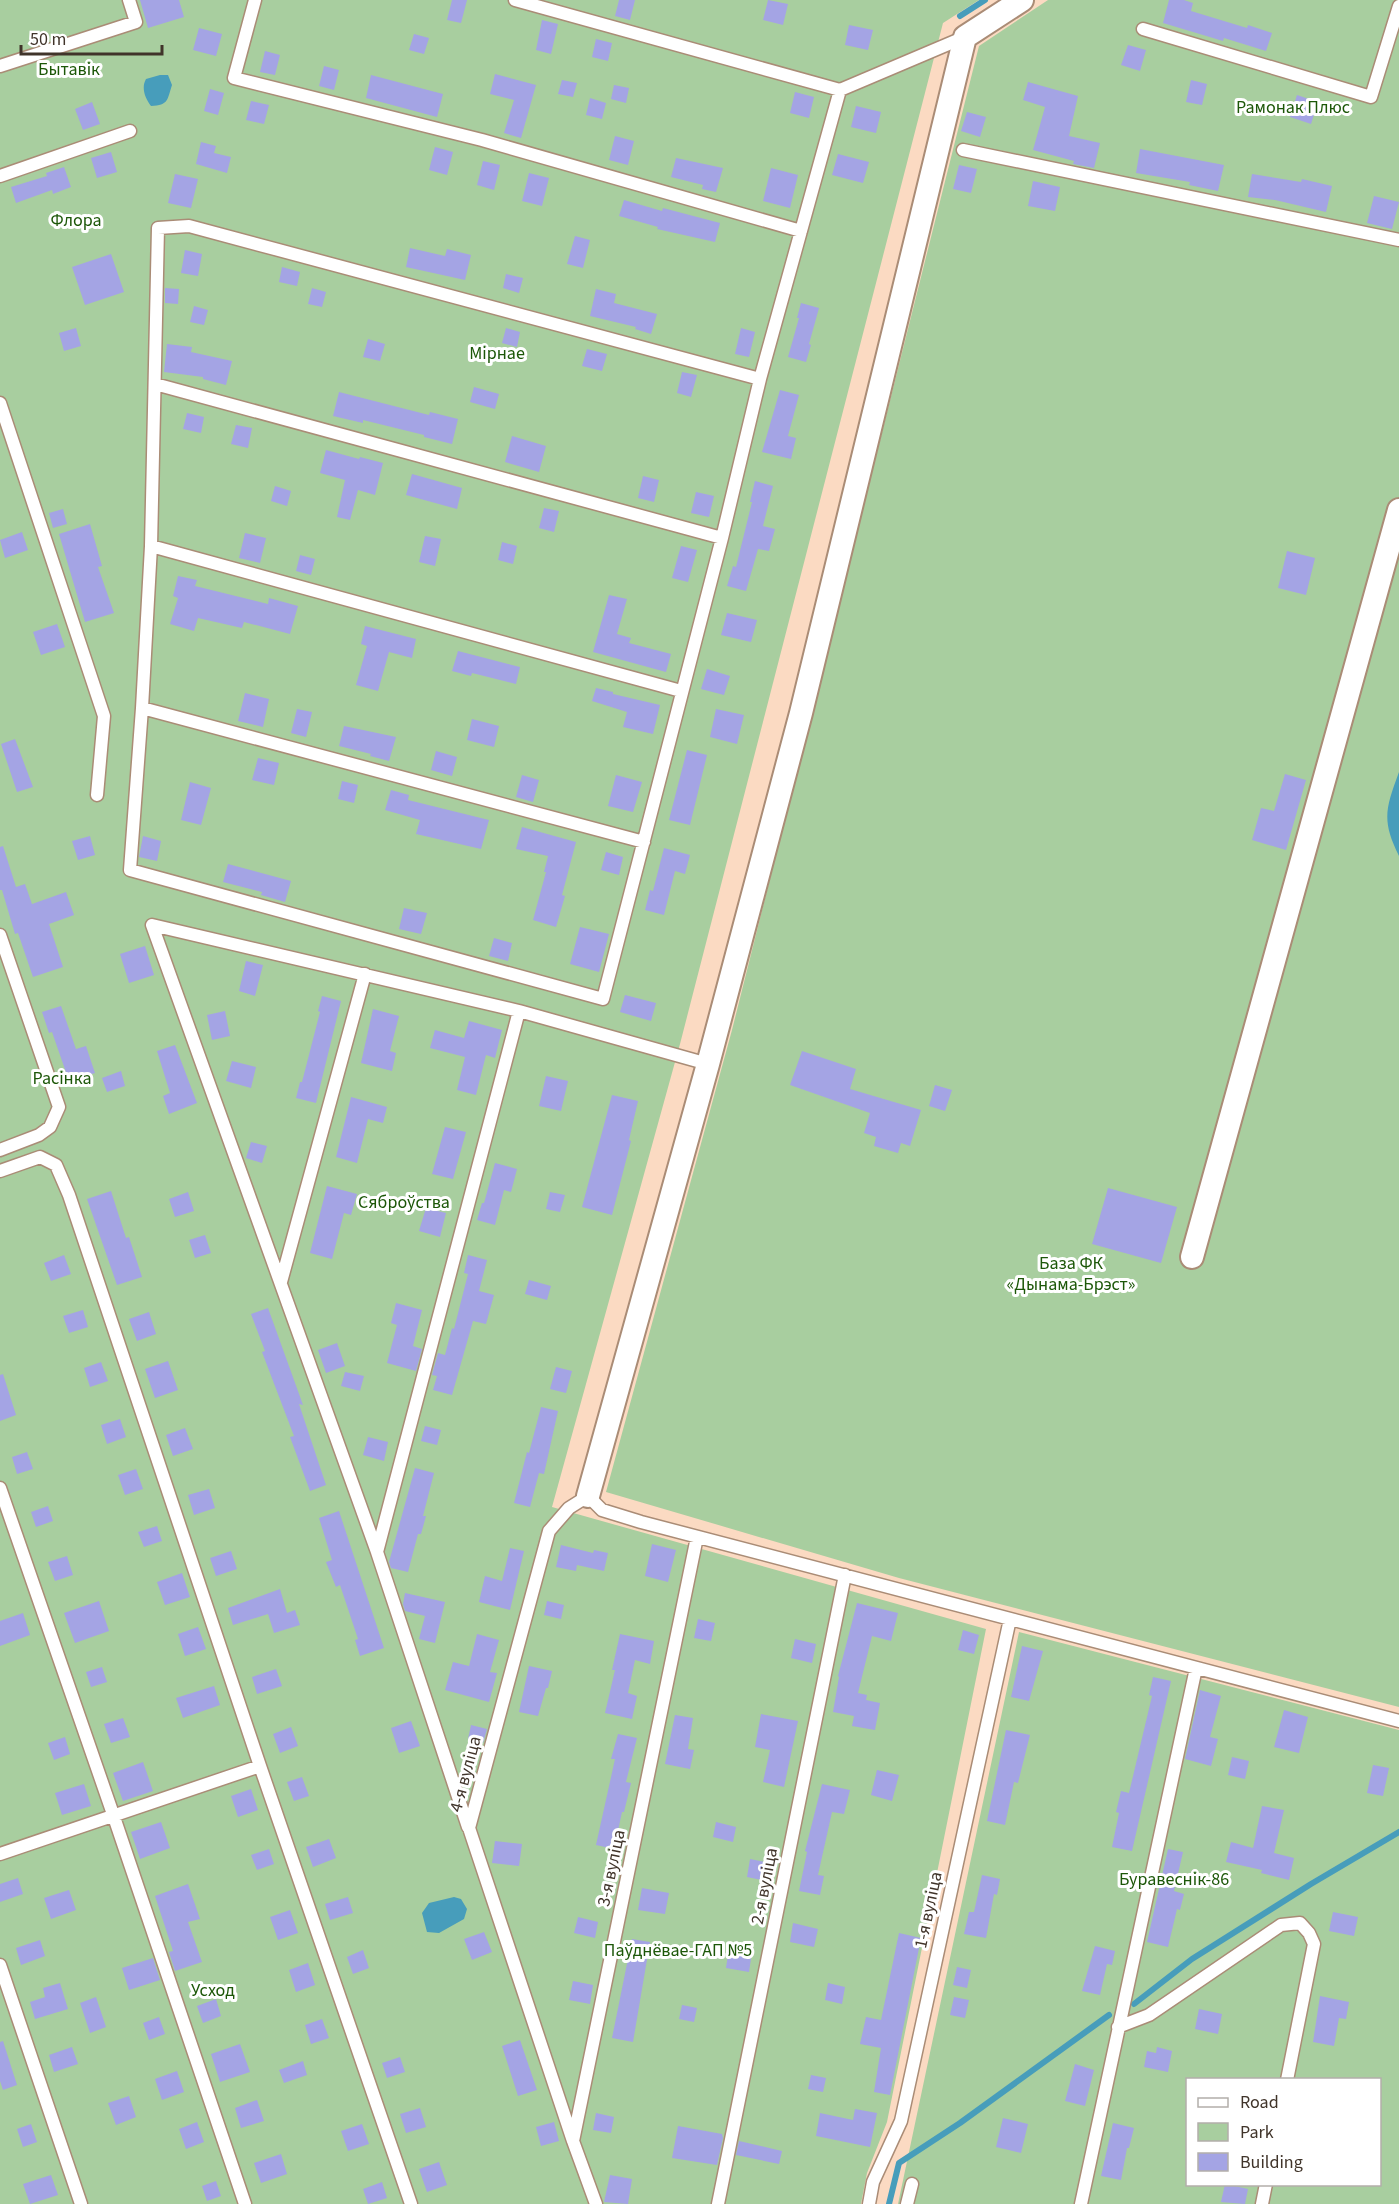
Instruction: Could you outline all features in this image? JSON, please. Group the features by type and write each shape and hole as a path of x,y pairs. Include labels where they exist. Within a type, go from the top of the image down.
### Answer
{"street":[{"path":"588,1496 708,1064 801,713 965,38 1022,0"},
{"path":"1192,1257 1399,510"}],"lane":[{"path":"0,66 136,22 129,0"},
{"path":"255,0 234,78 482,140 801,231"},
{"path":"515,0 840,90 965,38"},
{"path":"1143,29 1371,97 1399,6"},
{"path":"759,379 189,226 158,228 151,546 130,870 603,999 722,538 759,379 840,90"},
{"path":"0,176 130,131"},
{"path":"963,150 1399,240"},
{"path":"155,384 722,538"},
{"path":"0,404 104,716 97,795"},
{"path":"151,546 681,691"},
{"path":"142,708 644,842"},
{"path":"469,1828 377,1552 152,925 519,1011 708,1064"},
{"path":"0,935 58,1107 50,1127 39,1135 0,1150"},
{"path":"281,1282 365,974"},
{"path":"377,1552 519,1011"},
{"path":"0,1171 40,1157 56,1165 69,1195 260,1766 411,2204"},
{"path":"0,1488 245,2204"},
{"path":"588,1496 602,1510 697,1537 1399,1721"},
{"name":"4-я вуліца","path":"573,2141 469,1828 549,1531 569,1508 588,1496"},
{"name":"3-я вуліца","path":"573,2141 697,1537"},
{"name":"2-я вуліца","path":"718,2204 845,1575"},
{"name":"1-я вуліца","path":"869,2204 873,2182 901,2121 1010,1619"},
{"path":"1081,2204 1196,1668"},
{"path":"0,1854 260,1766"},
{"path":"1118,2027 1149,2015 1281,1925 1300,1923 1309,1933 1314,1944 1287,2078"},
{"path":"0,1965 81,2204"},
{"path":"573,2141 596,2204"},
{"path":"907,2204 912,2184"},
{"path":"1262,2204 1266,2186"}],"green space":[{"path":"0,0 979,0 943,23 680,1044 552,1507 986,1629 887,2122 867,2173 861,2204 0,2204"},
{"name":"База ФК «Дынама-Брэст»","path":"1048,0 1399,0 1399,235 1152,189 1399,246 1399,1707 899,1578 606,1492 732,1030 979,46"},
{"name":"Буравеснік-86","path":"1019,1632 1399,1730 1399,2204 898,2204"}],"water":[{"path":"168,75 172,85 164,103 151,106 144,93 145,82 146,79"},
{"path":"1399,772 1399,856 1393,844 1387,814"},
{"path":"454,1897 461,1899 467,1909 464,1919 439,1933 427,1932 422,1913 429,1903"}],"building":[{"path":"140,0 179,0 184,17 148,28"},
{"path":"452,0 467,0 461,23 447,20"},
{"path":"619,0 635,0 630,20 615,16"},
{"path":"768,0 788,4 783,25 763,20"},
{"path":"1169,0 1184,0 1193,3 1191,11 1272,33 1266,51 1163,23"},
{"path":"542,20 558,24 551,54 536,50"},
{"path":"849,25 873,30 868,50 845,45"},
{"path":"199,28 222,34 216,56 193,50"},
{"path":"414,34 429,38 424,54 409,50"},
{"path":"596,39 612,43 608,61 592,57"},
{"path":"1128,45 1146,50 1140,71 1121,65"},
{"path":"265,51 280,55 275,75 260,72"},
{"path":"324,66 339,70 334,90 319,86"},
{"path":"495,74 536,85 521,138 504,133 514,100 490,94"},
{"path":"371,75 443,94 437,117 366,98"},
{"path":"562,80 577,83 573,97 558,94"},
{"path":"1191,80 1207,84 1202,105 1186,102"},
{"path":"1028,82 1078,96 1069,136 1100,143 1094,168 1073,164 1074,161 1033,150 1045,107 1023,100"},
{"path":"614,85 629,88 626,103 611,99"},
{"path":"210,89 224,93 218,115 204,111"},
{"path":"795,92 814,97 809,118 790,113"},
{"path":"1297,95 1318,102 1311,124 1290,117"},
{"path":"590,98 606,103 602,119 586,115"},
{"path":"251,101 269,105 264,124 246,120"},
{"path":"92,102 100,124 83,130 75,109"},
{"path":"856,106 881,112 876,133 851,127"},
{"path":"967,112 986,117 980,137 961,131"},
{"path":"615,136 634,141 628,165 609,160"},
{"path":"201,142 216,146 214,153 231,157 227,173 196,164"},
{"path":"435,147 453,152 447,175 429,170"},
{"path":"1140,149 1224,165 1218,191 1189,185 1190,182 1136,173"},
{"path":"111,152 117,172 97,178 91,158"},
{"path":"838,154 869,162 863,183 832,175"},
{"path":"676,158 723,168 716,192 702,189 703,185 671,177"},
{"path":"483,161 500,165 494,190 477,185"},
{"path":"959,165 977,169 971,193 953,189"},
{"path":"64,167 71,187 53,194 52,190 16,203 11,187 47,176 46,173"},
{"path":"771,168 798,175 790,208 763,201"},
{"path":"529,173 549,178 542,206 522,201"},
{"path":"175,174 198,179 191,208 168,203"},
{"path":"1252,174 1301,182 1302,179 1332,186 1326,212 1275,200 1248,197"},
{"path":"1033,181 1060,187 1055,211 1028,206"},
{"path":"1374,196 1399,202 1392,229 1367,223"},
{"path":"624,200 662,211 663,208 720,223 715,242 657,229 658,227 619,216"},
{"path":"575,236 590,240 583,268 567,264"},
{"path":"410,248 445,256 447,249 471,255 465,280 406,267"},
{"path":"185,250 202,254 198,276 181,273"},
{"path":"111,254 124,292 85,305 72,267"},
{"path":"282,267 300,272 297,286 279,282"},
{"path":"506,274 523,278 519,293 503,288"},
{"path":"165,288 179,289 178,304 165,303"},
{"path":"312,288 326,292 322,307 308,304"},
{"path":"596,289 616,294 614,303 657,314 651,334 635,329 636,327 590,316"},
{"path":"801,303 819,308 806,362 788,357"},
{"path":"194,306 208,310 204,325 190,322"},
{"path":"76,328 81,346 64,351 59,333"},
{"path":"506,328 520,332 517,347 502,343"},
{"path":"741,328 755,332 749,357 735,354"},
{"path":"368,339 385,344 380,361 363,357"},
{"path":"167,344 192,347 191,352 232,361 226,385 203,379 203,377 164,372"},
{"path":"587,349 607,354 602,371 582,366"},
{"path":"682,372 697,375 691,397 677,393"},
{"path":"474,387 499,394 495,409 470,402"},
{"path":"780,390 799,395 788,436 796,438 791,459 762,452"},
{"path":"339,392 429,415 430,412 458,419 452,444 363,420 363,423 333,416"},
{"path":"187,413 204,417 201,433 183,429"},
{"path":"236,425 252,428 248,448 231,444"},
{"path":"512,436 546,446 539,472 505,462"},
{"path":"326,450 383,463 375,495 358,490 350,520 337,517 345,480 320,473"},
{"path":"412,474 462,488 457,509 406,495"},
{"path":"643,476 659,480 654,502 638,498"},
{"path":"755,481 773,486 763,526 775,529 769,551 758,549 746,591 727,586 733,566 736,567"},
{"path":"275,486 291,491 287,506 271,501"},
{"path":"696,492 714,496 709,517 691,513"},
{"path":"544,508 559,511 554,532 539,528"},
{"path":"63,509 67,524 53,528 49,513"},
{"path":"90,524 102,566 98,567 114,613 85,622 59,534"},
{"path":"22,532 28,550 5,558 0,540"},
{"path":"245,533 266,538 260,563 239,558"},
{"path":"425,536 441,539 435,566 419,562"},
{"path":"502,542 517,546 513,564 498,560"},
{"path":"681,546 697,550 688,582 672,578"},
{"path":"1287,551 1315,558 1306,595 1278,588"},
{"path":"300,555 315,559 311,575 296,571"},
{"path":"178,576 197,580 195,586 268,604 269,598 298,606 290,634 244,622 242,628 198,618 194,631 170,624 178,598 173,596"},
{"path":"609,595 627,599 617,634 631,638 629,643 671,654 666,672 593,652"},
{"path":"727,613 757,620 751,642 721,635"},
{"path":"57,624 65,647 41,655 33,632"},
{"path":"365,626 416,639 412,658 389,652 378,691 356,685 367,646 361,644"},
{"path":"458,651 520,667 516,684 472,673 471,676 452,671"},
{"path":"707,669 730,676 724,695 701,689"},
{"path":"596,688 660,705 653,734 623,727 627,712 592,701"},
{"path":"245,693 269,699 263,727 238,721"},
{"path":"297,709 312,712 306,737 291,733"},
{"path":"716,709 744,715 737,744 710,737"},
{"path":"472,719 499,726 494,747 467,740"},
{"path":"344,726 396,737 389,761 339,746"},
{"path":"15,739 33,787 17,792 1,744"},
{"path":"687,750 707,755 690,825 669,820"},
{"path":"436,751 457,757 452,776 431,770"},
{"path":"258,758 279,763 274,785 252,780"},
{"path":"1285,774 1306,780 1286,850 1252,840 1261,808 1274,811"},
{"path":"522,775 539,780 533,802 516,797"},
{"path":"616,775 642,782 633,812 608,806"},
{"path":"342,781 358,785 354,803 338,799"},
{"path":"190,782 211,788 201,825 181,820"},
{"path":"391,790 409,795 408,800 489,820 481,849 416,834 420,820 385,810"},
{"path":"522,827 576,842 556,927 533,920 548,856 516,849"},
{"path":"90,836 95,855 78,860 72,841"},
{"path":"143,836 161,841 157,861 139,857"},
{"path":"3,846 16,887 25,884 32,904 66,892 74,915 49,924 63,967 33,977 18,933 15,934 2,890 0,890 0,847"},
{"path":"664,848 690,855 685,874 675,871 664,915 645,910 650,890 653,891"},
{"path":"606,852 623,857 619,875 601,870"},
{"path":"228,864 291,881 285,902 261,895 262,892 223,882"},
{"path":"404,908 427,913 421,934 399,929"},
{"path":"580,927 609,934 599,972 570,964"},
{"path":"494,938 512,943 508,961 489,956"},
{"path":"145,946 154,975 129,983 120,954"},
{"path":"246,961 263,965 255,996 239,991"},
{"path":"625,995 656,1003 651,1021 620,1012"},
{"path":"322,996 341,1001 316,1103 296,1098 320,1012 318,1011"},
{"path":"61,1006 76,1049 86,1046 95,1073 69,1081 52,1032 49,1033 42,1012"},
{"path":"373,1009 399,1016 390,1051 396,1053 392,1071 361,1063"},
{"path":"225,1011 230,1036 212,1040 207,1015"},
{"path":"469,1021 502,1030 495,1058 486,1055 476,1095 457,1090 465,1057 430,1048 435,1030 464,1038"},
{"path":"175,1045 197,1103 169,1114 163,1096 170,1093 157,1051"},
{"path":"802,1051 856,1069 850,1089 921,1110 910,1146 901,1143 898,1153 874,1146 876,1137 864,1133 870,1113 790,1085"},
{"path":"232,1061 256,1067 251,1088 226,1081"},
{"path":"121,1071 125,1086 107,1092 102,1078"},
{"path":"546,1076 568,1081 561,1111 539,1106"},
{"path":"935,1085 952,1090 945,1111 929,1106"},
{"path":"612,1095 638,1101 629,1140 631,1141 612,1215 582,1207"},
{"path":"351,1097 387,1107 383,1123 368,1119 357,1163 336,1157"},
{"path":"445,1127 466,1132 453,1179 432,1174"},
{"path":"251,1142 267,1146 262,1163 246,1158"},
{"path":"495,1163 517,1169 511,1192 504,1190 495,1225 477,1220"},
{"path":"327,1186 357,1194 351,1215 344,1213 332,1259 310,1253"},
{"path":"1108,1188 1177,1207 1161,1263 1092,1244"},
{"path":"111,1191 126,1238 129,1237 142,1277 117,1285 87,1199"},
{"path":"188,1192 194,1211 175,1217 169,1199"},
{"path":"550,1192 565,1195 560,1212 546,1209"},
{"path":"426,1208 446,1213 440,1237 419,1231"},
{"path":"205,1235 211,1253 195,1258 189,1240"},
{"path":"64,1255 71,1274 51,1281 44,1263"},
{"path":"468,1255 487,1260 479,1291 494,1295 486,1324 473,1321 452,1395 433,1390 437,1376 432,1375 438,1353 445,1355 452,1328 454,1329 468,1274 464,1273"},
{"path":"529,1280 551,1286 547,1300 525,1294"},
{"path":"396,1303 422,1310 413,1346 422,1349 416,1371 387,1363 397,1325 391,1323"},
{"path":"268,1308 303,1405 299,1404 326,1485 310,1491 290,1437 294,1436 262,1352 265,1351 251,1314"},
{"path":"83,1310 88,1327 69,1333 63,1316"},
{"path":"149,1312 156,1334 137,1341 129,1319"},
{"path":"337,1343 345,1366 326,1373 318,1350"},
{"path":"168,1361 178,1390 155,1398 145,1369"},
{"path":"101,1362 108,1381 90,1387 84,1368"},
{"path":"556,1367 572,1371 566,1393 550,1389"},
{"path":"345,1372 364,1376 360,1391 341,1386"},
{"path":"3,1374 16,1415 0,1421 0,1375"},
{"path":"541,1407 558,1411 544,1474 539,1473 530,1507 514,1503"},
{"path":"120,1419 126,1437 107,1444 101,1425"},
{"path":"425,1426 441,1430 437,1445 421,1441"},
{"path":"185,1428 193,1449 173,1456 166,1435"},
{"path":"368,1437 388,1442 384,1461 363,1455"},
{"path":"27,1452 33,1469 17,1474 12,1457"},
{"path":"415,1468 434,1473 423,1516 426,1516 421,1534 418,1534 408,1572 391,1568 389,1562"},
{"path":"136,1469 143,1489 125,1495 118,1475"},
{"path":"209,1489 215,1508 194,1515 188,1495"},
{"path":"48,1506 53,1521 36,1527 31,1512"},
{"path":"339,1511 384,1648 360,1656 355,1640 358,1639 340,1585 336,1587 326,1562 332,1560 319,1518"},
{"path":"157,1526 162,1541 144,1547 138,1532"},
{"path":"652,1544 676,1550 668,1582 645,1576"},
{"path":"561,1545 593,1553 594,1550 608,1553 604,1571 577,1565 576,1571 556,1567"},
{"path":"510,1548 524,1551 510,1610 479,1602 485,1576 502,1581"},
{"path":"231,1551 237,1569 216,1576 210,1558"},
{"path":"67,1556 73,1575 55,1581 48,1562"},
{"path":"182,1573 190,1597 165,1605 157,1582"},
{"path":"280,1589 287,1613 295,1610 300,1625 274,1633 268,1614 233,1625 228,1608"},
{"path":"405,1593 445,1602 435,1643 419,1639 425,1616 405,1611 403,1604"},
{"path":"99,1601 109,1631 75,1643 64,1613"},
{"path":"547,1601 564,1605 561,1619 544,1615"},
{"path":"857,1603 898,1613 891,1641 872,1636 858,1693 867,1695 866,1700 880,1703 875,1730 852,1726 854,1716 833,1712 838,1676"},
{"path":"23,1613 30,1635 0,1646 0,1621"},
{"path":"698,1619 715,1623 711,1641 694,1638"},
{"path":"198,1627 206,1649 185,1656 178,1634"},
{"path":"963,1630 979,1635 974,1654 958,1650"},
{"path":"477,1634 499,1640 490,1672 497,1673 489,1702 445,1690 453,1662 469,1666"},
{"path":"620,1634 654,1641 650,1664 635,1660 628,1693 637,1696 632,1719 605,1713 615,1670 612,1670"},
{"path":"795,1639 816,1644 812,1663 791,1658"},
{"path":"1022,1646 1043,1651 1029,1701 1011,1697"},
{"path":"529,1666 552,1671 538,1716 519,1712"},
{"path":"102,1667 107,1682 91,1687 86,1672"},
{"path":"276,1669 282,1686 257,1694 252,1677"},
{"path":"1153,1677 1171,1681 1132,1851 1112,1847 1119,1813 1116,1812 1121,1791 1129,1793 1152,1696 1149,1695"},
{"path":"214,1686 220,1705 183,1718 176,1698"},
{"path":"1200,1690 1221,1696 1210,1737 1218,1739 1211,1766 1185,1759"},
{"path":"1284,1710 1308,1717 1299,1753 1274,1747"},
{"path":"761,1714 798,1721 784,1787 763,1782 770,1750 755,1747"},
{"path":"675,1715 693,1718 688,1749 694,1750 690,1769 665,1764"},
{"path":"123,1718 130,1737 111,1743 104,1724"},
{"path":"411,1721 420,1746 399,1753 391,1728"},
{"path":"471,1725 487,1729 483,1743 468,1739"},
{"path":"291,1727 298,1746 280,1753 273,1734"},
{"path":"1006,1730 1030,1735 1018,1783 1014,1782 1005,1825 987,1821"},
{"path":"618,1734 637,1738 626,1782 631,1783 614,1849 596,1845 615,1759 611,1759"},
{"path":"65,1737 70,1754 54,1760 48,1743"},
{"path":"1232,1757 1249,1761 1245,1779 1228,1775"},
{"path":"143,1762 153,1791 123,1801 113,1773"},
{"path":"1373,1765 1389,1768 1383,1796 1367,1793"},
{"path":"877,1770 899,1775 892,1801 871,1795"},
{"path":"302,1777 309,1796 294,1801 287,1782"},
{"path":"84,1784 91,1806 62,1815 55,1793"},
{"path":"822,1784 850,1790 844,1814 832,1812 818,1875 824,1876 820,1895 799,1891 807,1852 805,1851"},
{"path":"251,1789 258,1810 238,1817 231,1796"},
{"path":"1262,1806 1284,1810 1274,1853 1294,1858 1289,1880 1261,1873 1262,1870 1226,1862 1231,1842 1253,1848"},
{"path":"161,1822 170,1848 140,1859 131,1832"},
{"path":"716,1822 736,1827 733,1842 713,1837"},
{"path":"329,1839 336,1858 313,1867 306,1847"},
{"path":"495,1841 522,1844 519,1866 492,1863"},
{"path":"269,1849 274,1864 257,1870 251,1855"},
{"path":"1168,1849 1183,1852 1174,1891 1184,1894 1180,1910 1177,1909 1168,1947 1147,1942"},
{"path":"750,1859 770,1863 767,1881 747,1877"},
{"path":"982,1875 1000,1879 997,1895 994,1894 986,1938 964,1934 969,1912 974,1912"},
{"path":"18,1878 23,1894 0,1902 0,1884"},
{"path":"188,1884 200,1919 188,1922 202,1962 175,1971 169,1952 173,1951 155,1896"},
{"path":"642,1888 669,1893 665,1914 638,1910"},
{"path":"69,1890 76,1910 51,1919 44,1898"},
{"path":"348,1897 353,1913 330,1920 325,1904"},
{"path":"290,1910 298,1933 278,1940 270,1917"},
{"path":"1333,1912 1358,1917 1354,1936 1329,1931"},
{"path":"578,1917 598,1922 595,1938 574,1933"},
{"path":"793,1923 818,1929 814,1947 790,1942"},
{"path":"484,1932 492,1952 472,1960 464,1939"},
{"path":"899,1933 921,1938 890,2095 874,2092 881,2048 860,2044 866,2017 881,2020"},
{"path":"632,1939 650,1942 633,2042 612,2038"},
{"path":"40,1940 45,1956 21,1965 16,1948"},
{"path":"1095,1946 1115,1951 1112,1965 1107,1964 1100,1995 1082,1991"},
{"path":"729,1948 752,1952 749,1972 726,1968"},
{"path":"363,1950 369,1968 353,1974 347,1957"},
{"path":"153,1958 160,1980 129,1990 122,1968"},
{"path":"308,1963 315,1985 296,1992 289,1970"},
{"path":"957,1967 971,1970 967,1988 953,1985"},
{"path":"573,1981 593,1985 590,2004 569,2000"},
{"path":"60,1983 68,2009 35,2019 30,2002 45,1997 43,1988"},
{"path":"828,1983 845,1987 842,2004 825,2000"},
{"path":"1320,1996 1349,2002 1346,2019 1339,2018 1334,2046 1313,2042"},
{"path":"96,1997 106,2027 90,2033 80,2003"},
{"path":"954,1997 969,2000 965,2018 950,2015"},
{"path":"216,1999 221,2016 203,2023 197,2006"},
{"path":"682,2005 697,2008 694,2022 679,2019"},
{"path":"1199,2009 1222,2014 1218,2034 1195,2029"},
{"path":"159,2017 165,2034 149,2040 143,2023"},
{"path":"322,2019 329,2038 311,2044 305,2025"},
{"path":"520,2040 537,2090 518,2096 502,2046"},
{"path":"3,2041 17,2085 3,2090 0,2081 0,2042"},
{"path":"240,2044 250,2072 220,2082 211,2054"},
{"path":"72,2047 78,2064 54,2072 49,2055"},
{"path":"1157,2047 1172,2051 1168,2072 1144,2067 1147,2051 1156,2053"},
{"path":"400,2057 405,2072 387,2078 382,2063"},
{"path":"303,2061 307,2075 284,2083 279,2070"},
{"path":"1075,2064 1094,2070 1085,2106 1065,2101"},
{"path":"177,2071 184,2092 162,2100 155,2079"},
{"path":"811,2075 826,2078 823,2092 808,2089"},
{"path":"129,2096 136,2117 116,2125 108,2103"},
{"path":"257,2100 264,2121 241,2128 235,2108"},
{"path":"420,2108 426,2127 406,2133 400,2114"},
{"path":"855,2109 877,2113 870,2147 816,2136 820,2113 853,2120"},
{"path":"596,2113 614,2117 611,2133 593,2130"},
{"path":"1003,2118 1028,2124 1021,2153 996,2147"},
{"path":"197,2122 204,2142 186,2149 179,2129"},
{"path":"554,2122 559,2141 541,2146 536,2127"},
{"path":"1113,2123 1134,2128 1129,2148 1127,2148 1121,2180 1101,2176"},
{"path":"31,2124 37,2142 23,2147 17,2129"},
{"path":"362,2124 369,2144 348,2151 341,2131"},
{"path":"678,2126 722,2134 717,2165 672,2158"},
{"path":"739,2141 782,2151 779,2164 736,2155"},
{"path":"281,2154 287,2174 261,2183 254,2163"},
{"path":"439,2162 447,2185 427,2192 419,2169"},
{"path":"51,2175 58,2195 30,2204 23,2184"},
{"path":"610,2175 632,2179 628,2204 604,2202"},
{"path":"216,2181 221,2196 207,2201 202,2186"},
{"path":"382,2182 387,2198 368,2204 363,2189"},
{"path":"1225,2186 1248,2189 1245,2204 1221,2202"}],"waterway":[{"path":"960,16 985,0"},
{"path":"1134,2004 1192,1959 1399,1832"},
{"path":"889,2204 899,2163 960,2123 1109,2015"}],"park label":[{"name":"Бытавік","path":"69,69"},
{"name":"Рамонак Плюс","path":"1293,107"},
{"name":"Флора","path":"76,220"},
{"name":"Мірнае","path":"497,353"},
{"name":"Расінка","path":"62,1078"},
{"name":"Сяброўства","path":"404,1202"},
{"name":"Паўднёвае-ГАП №5","path":"678,1950"},
{"name":"Усход","path":"213,1990"}]}
